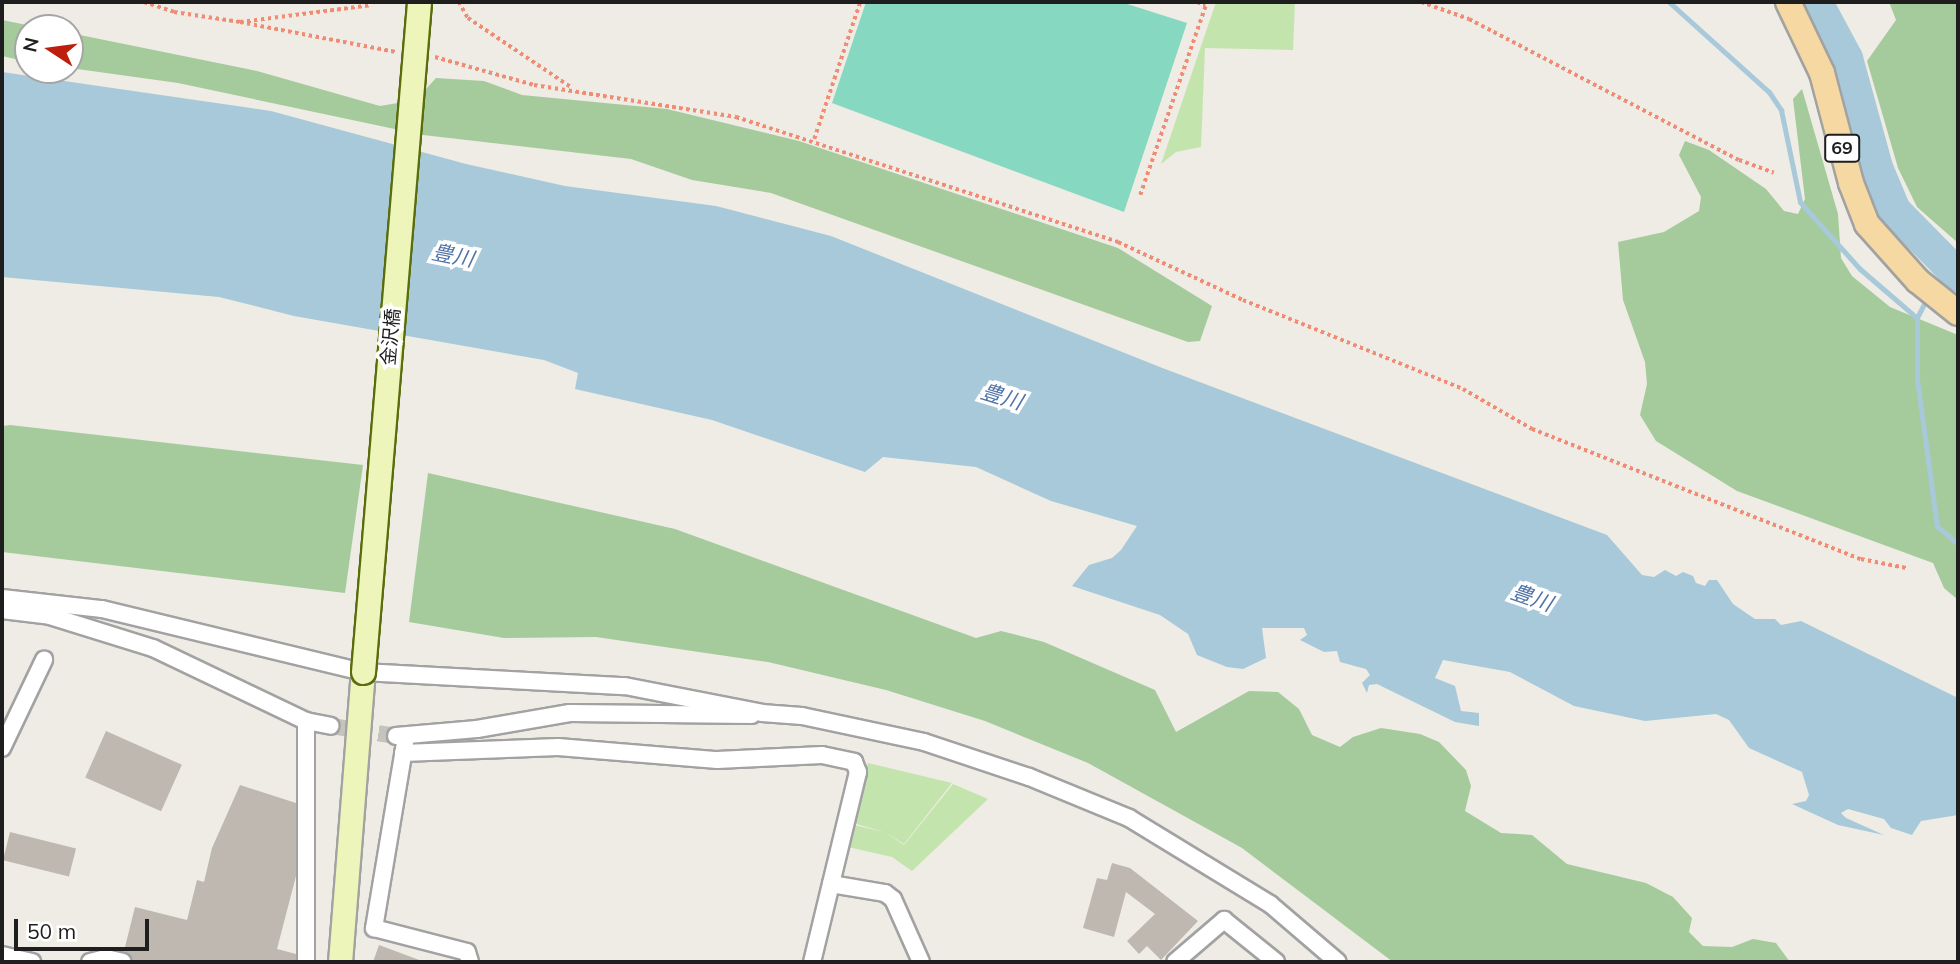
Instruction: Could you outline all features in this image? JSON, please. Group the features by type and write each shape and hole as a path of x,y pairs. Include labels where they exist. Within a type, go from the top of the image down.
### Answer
{"main road":[{"name":"金沢橋","path":"340,962 419,2"},
{"name":"69","path":"1788,2 1822,73 1851,183 1867,224 1918,281 1950,307"}],"street":[{"path":"2,598 102,609 363,672 625,686 762,713 802,716 924,742 1029,777 1129,818 1270,904 1338,962"},
{"path":"2,610 50,616 153,648 306,721 331,726"},
{"path":"2,748 44,660"},
{"path":"402,742 570,713 650,712 736,717 762,713"},
{"path":"306,721 306,962"},
{"path":"402,742 558,747 718,760 822,755 854,762 858,772 812,962"},
{"path":"402,742 374,928 467,952 470,962"},
{"path":"831,884 885,893 893,899 921,962"},
{"path":"1175,962 1224,920 1276,962"},
{"path":"2,955 32,962"},
{"path":"90,962 106,958 123,962"}],"path":[{"path":"144,2 174,12 399,52"},
{"path":"459,2 468,18 573,89"},
{"path":"814,140 860,2"},
{"path":"1140,195 1207,3 1197,2"},
{"path":"1421,2 1469,19 1739,160 1774,173"},
{"path":"240,22 372,5"},
{"path":"425,56 534,85 573,89 736,117 814,140 1118,242 1243,300 1463,389 1532,429 1861,559 1906,568"}],"green space":[{"path":"866,2 1121,2 1187,23 1124,212 832,103"},
{"path":"1216,2 1295,2 1293,50 1205,48 1201,147 1176,152 1161,164"},
{"path":"1889,2 1958,2 1958,243 1917,207 1898,168 1867,61 1896,20"},
{"path":"2,20 14,22 14,59 2,56"},
{"path":"84,36 257,71 380,106 416,100 436,78 484,81 522,95 667,109 799,141 1118,248 1212,306 1200,341 1188,342 771,193 692,180 631,159 423,135 178,83 84,70"},
{"path":"1802,89 1838,214 1841,258 1852,276 1890,307 1958,335 1958,600 1944,588 1933,563 1737,491 1656,441 1640,415 1647,384 1645,362 1623,300 1618,242 1664,232 1699,211 1701,197 1679,155 1685,141 1709,150 1766,189 1784,211 1798,214 1805,199 1793,99"},
{"path":"2,426 363,465 345,593 2,552"},
{"path":"428,473 675,529 976,638 1001,631 1044,642 1155,690 1176,732 1249,691 1278,692 1299,709 1312,735 1340,747 1353,737 1381,728 1420,734 1439,742 1466,770 1471,786 1465,811 1501,833 1532,835 1567,864 1646,883 1673,897 1692,918 1689,932 1703,946 1732,947 1753,939 1776,943 1790,962 1393,962 1242,848 1088,763 985,721 886,690 768,662 596,637 504,638 409,622"},
{"path":"868,763 952,783 904,844 885,832 904,845 953,784 988,799 912,871 892,857 848,847 854,825 884,832 853,823"}],"water":[{"name":"豊川","path":"2,72 14,74 14,84 84,84 271,111 466,164 565,186 716,206 831,236 1165,369 1607,535 1642,575 1654,577 1665,570 1676,576 1683,572 1693,576 1696,583 1705,586 1709,580 1717,580 1733,604 1755,619 1775,619 1781,625 1801,621 1958,698 1958,815 1921,821 1912,835 1891,828 1884,819 1848,809 1841,813 1846,818 1884,835 1838,825 1792,804 1806,801 1809,795 1802,772 1749,748 1729,720 1716,714 1645,721 1574,706 1510,672 1443,660 1435,678 1455,686 1461,711 1479,713 1479,726 1455,722 1377,684 1369,685 1367,693 1362,683 1370,675 1366,669 1340,662 1337,651 1324,652 1300,640 1307,635 1304,628 1262,628 1266,658 1243,669 1227,667 1197,655 1188,634 1160,615 1072,586 1089,565 1112,558 1121,550 1137,526 1051,501 976,467 883,457 865,472 712,420 575,389 578,373 544,360 294,316 219,297 2,277"}],"building":[{"path":"106,731 182,765 161,811 85,778"},
{"path":"240,785 296,803 296,876 277,949 296,954 296,962 133,961 124,951 135,907 187,920 197,880 204,882 212,848"},
{"path":"10,832 76,848 69,877 3,860"},
{"path":"1112,863 1130,868 1198,921 1161,960 1147,946 1139,954 1127,941 1155,914 1126,892 1114,937 1083,928 1097,878 1107,880"},
{"path":"379,945 422,961 422,962 373,962"}],"waterway":[{"path":"1669,2 1769,92 1781,110 1800,202 1860,269 1917,318"},
{"path":"1816,2 1846,58 1876,167 1894,210 1958,275"},
{"path":"1936,288 1952,268"},
{"path":"1927,298 1917,318 1917,379 1937,526 1958,544"}],"tunnel":[{"path":"331,726 396,736"}]}
